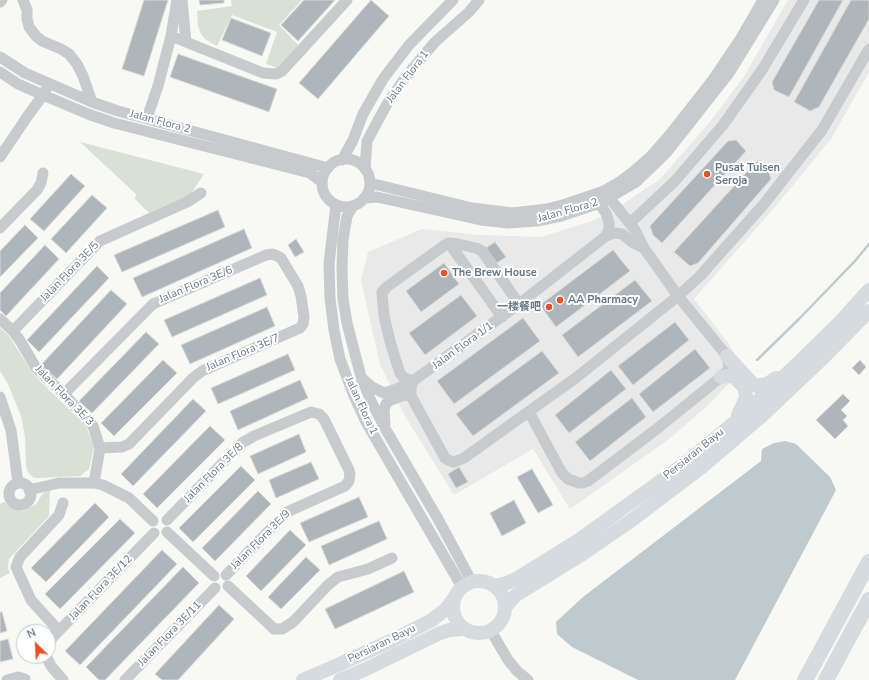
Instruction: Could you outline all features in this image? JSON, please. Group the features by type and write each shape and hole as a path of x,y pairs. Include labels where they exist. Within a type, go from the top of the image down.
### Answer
{"highway":[{"path":"805,680 869,562"},
{"path":"826,680 869,600"}],"main road":[{"name":"Persiaran Bayu","path":"303,680 393,640 432,620 446,609 463,589 480,581 488,582 495,586 516,580 579,540 683,465 734,423 839,323 869,290"},
{"name":"Persiaran Bayu","path":"340,680 449,630 463,629 477,634 484,634 497,627 505,614 506,606 516,595 584,553 632,520 702,467 769,409 822,359 869,311"},
{"path":"727,356 756,386 767,384 796,365"},
{"path":"721,377 733,376 745,388 746,392 743,406 734,423"},
{"path":"495,586 501,591 506,606"},
{"path":"463,589 453,605 455,618 463,629"}],"street":[{"path":"23,0 29,27 42,41 69,54 77,64 83,76 92,102"},
{"path":"147,118 158,86 171,36 177,0"},
{"path":"182,0 186,42"},
{"path":"171,36 263,73 280,73 346,0"},
{"name":"Jalan Flora 1","path":"342,160 383,79 409,46 453,0"},
{"name":"Jalan Flora 1","path":"370,182 366,169 367,141 387,104 407,75 435,42 469,12 479,0"},
{"name":"Jalan Flora 2","path":"370,182 472,208 513,213 547,209 601,197 651,156 672,132 712,81 741,38 763,0"},
{"name":"Jalan Flora 2","path":"364,198 377,197 481,220 508,223 537,221 561,216 636,182 646,174 686,130 729,73 774,0"},
{"path":"630,223 675,181 723,125 762,70 804,0"},
{"path":"519,304 482,251 476,248 449,243 382,292 384,316 400,373 403,377 413,381 411,396 445,458 448,460 454,462 464,458 529,412 598,361 678,296 700,276 764,204 822,130 869,49"},
{"name":"Jalan Flora 2","path":"0,57 25,73 92,102 328,168"},
{"name":"Jalan Flora 2","path":"0,72 18,84 88,114 114,123 310,173 322,182"},
{"path":"0,157 43,95 48,84"},
{"path":"366,169 355,161 342,160 334,162 324,174 322,189 330,201 336,205 353,206 364,198 368,191 370,182"},
{"path":"0,228 37,190 41,183 43,173"},
{"name":"Jalan Flora 3E/5","path":"13,331 100,241 187,202 201,193"},
{"path":"529,412 562,473 568,479 583,483 588,481 658,428 721,377 729,367 727,356 678,296 644,248 639,236 630,223 601,197"},
{"path":"601,197 610,223 606,236"},
{"name":"Jalan Flora 1","path":"336,205 329,270 330,298 334,330 340,359 366,422 463,589"},
{"name":"Jalan Flora 1","path":"353,206 347,216 343,240 343,299 347,323 361,377 386,430 438,519 463,589"},
{"path":"606,236 614,233 622,234 632,242 644,248"},
{"name":"Jalan Flora 1/1","path":"361,377 372,387 384,392 397,390 413,381 502,317 606,236"},
{"path":"449,243 502,317"},
{"name":"Jalan Flora 3E/6","path":"64,394 148,308 159,301 270,254 276,254 281,258 298,286"},
{"name":"Jalan Flora 3E/7","path":"100,448 122,447 129,444 193,378 202,371 300,328 303,324 304,317 298,286"},
{"name":"Jalan Flora 3E/3","path":"0,319 13,331 36,368 90,421 97,434 100,448 94,483"},
{"path":"386,430 384,410 386,404 389,401 404,395 411,396"},
{"path":"0,397 2,410 11,430 18,483"},
{"name":"Jalan Flora 3E/8","path":"167,526 239,446 254,436 314,412 319,414 324,419 336,447"},
{"name":"Jalan Flora 3E/9","path":"226,575 287,512 345,486 348,483 350,474 336,447"},
{"path":"18,483 25,484 30,490 30,497 23,504 16,504 9,496 4,495 18,483"},
{"path":"30,490 59,483 94,483 112,489 129,498 153,521"},
{"path":"59,631 31,600 16,567 20,557 59,515 63,503"},
{"path":"153,521 160,517 214,576"},
{"path":"153,521 152,528 154,533 163,535 167,526"},
{"name":"Jalan Flora 3E/12","path":"56,635 154,533"},
{"path":"214,576 221,573 226,575 229,582 228,586 274,629 282,629 293,622 328,585 338,577 368,569 392,558"},
{"path":"214,576 212,583 214,588 220,590 228,586"},
{"name":"Jalan Flora 3E/11","path":"125,680 214,588"},
{"path":"491,631 508,660 517,671 528,680"},
{"path":"50,664 62,680"},
{"path":"7,680 18,677 25,679"}],"shaded area":[{"path":"231,0 302,0 279,25 301,48 289,61 277,68 266,64 277,32 232,15 217,46 205,39 198,26 197,11 232,6"},
{"path":"788,0 869,0 869,72 831,139 775,207 694,299 729,344 743,369 706,407 668,440 570,509 533,449 454,495 405,416 380,364 361,281 368,252 422,229 480,235 541,237 595,220 614,210 660,179 709,123 743,78"},
{"path":"80,142 204,174 190,195 149,213 134,198 137,195"},
{"path":"0,328 9,336 33,374 82,422 87,429 94,447 89,469 80,476 34,478 28,472 26,467 25,437 21,416 8,384 0,371"},
{"path":"785,441 796,444 830,477 836,490 735,680 638,680 572,647 557,634 556,622 583,597 761,461 762,449 774,443"},
{"path":"50,490 49,516 9,559 8,568 10,573 0,578 0,504 4,502 24,511 36,504 43,493"}],"building":[{"path":"144,0 168,0 144,76 122,69"},
{"path":"199,0 224,0 224,3 200,5"},
{"path":"304,0 335,0 298,41 281,25"},
{"path":"371,0 389,16 318,99 299,83"},
{"path":"819,0 843,0 789,97 774,90 772,82"},
{"path":"851,0 869,0 869,19 819,107 810,111 794,102"},
{"path":"231,18 271,33 262,56 222,40"},
{"path":"178,54 277,89 269,112 170,77"},
{"path":"736,140 746,151 662,243 653,235 650,226 728,141"},
{"path":"757,161 769,172 771,179 698,263 690,266 674,252"},
{"path":"71,174 85,186 44,231 30,219"},
{"path":"92,195 107,208 66,253 51,239"},
{"path":"218,210 225,227 122,272 114,255"},
{"path":"25,225 38,238 0,277 0,251"},
{"path":"244,229 252,248 142,297 133,278"},
{"path":"296,239 304,252 295,257 288,245"},
{"path":"495,242 506,257 497,263 486,248"},
{"path":"45,245 59,259 6,316 0,310 0,293"},
{"path":"613,250 630,271 556,327 540,305"},
{"path":"444,263 459,284 421,312 406,291"},
{"path":"97,266 109,278 39,352 27,340"},
{"path":"260,278 267,295 172,337 164,320"},
{"path":"635,280 652,301 578,357 562,335"},
{"path":"111,290 127,304 57,379 41,365"},
{"path":"461,295 477,316 425,355 409,333"},
{"path":"267,307 275,326 190,364 181,345"},
{"path":"523,318 540,341 454,404 437,381"},
{"path":"675,322 689,340 633,385 618,366"},
{"path":"146,332 159,344 92,413 79,401"},
{"path":"695,349 710,368 653,412 639,394"},
{"path":"542,351 559,373 473,436 456,414"},
{"path":"288,354 295,370 218,404 211,388"},
{"path":"163,360 177,373 114,436 101,423"},
{"path":"860,360 866,367 859,375 852,368"},
{"path":"611,370 626,389 569,433 555,415"},
{"path":"300,380 308,398 238,430 230,411"},
{"path":"843,394 850,401 841,410 847,416 843,420 848,426 835,439 816,420"},
{"path":"632,398 646,417 590,461 575,442"},
{"path":"193,399 206,411 133,486 121,474"},
{"path":"210,426 225,440 157,508 143,494"},
{"path":"299,434 306,452 258,474 250,456"},
{"path":"311,462 319,479 276,498 269,480"},
{"path":"241,466 255,480 193,542 179,528"},
{"path":"459,467 468,482 456,488 448,474"},
{"path":"532,469 553,505 538,513 517,477"},
{"path":"258,491 271,504 215,561 202,548"},
{"path":"359,497 368,517 309,542 300,523"},
{"path":"514,500 526,523 502,536 490,513"},
{"path":"95,503 109,517 46,582 31,568"},
{"path":"120,519 135,533 60,609 45,594"},
{"path":"379,521 387,539 329,565 321,546"},
{"path":"290,530 306,545 261,591 246,576"},
{"path":"162,550 177,564 80,665 65,651"},
{"path":"306,557 320,570 281,609 268,597"},
{"path":"183,567 199,583 105,680 99,680 86,667"},
{"path":"404,571 414,592 335,629 325,609"},
{"path":"219,605 234,619 178,680 162,680 155,674"},
{"path":"0,612 2,612 7,631 0,633"},
{"path":"8,639 13,659 0,662 0,641"}],"waterway":[{"path":"757,360 799,319 855,261 869,244"}],"place":[{"name":"Pusat Tuisen Seroja","path":"707,174"},
{"name":"The Brew House","path":"444,273"},
{"name":"AA Pharmacy","path":"560,300"},
{"name":"一楼餐吧","path":"549,307"}]}
